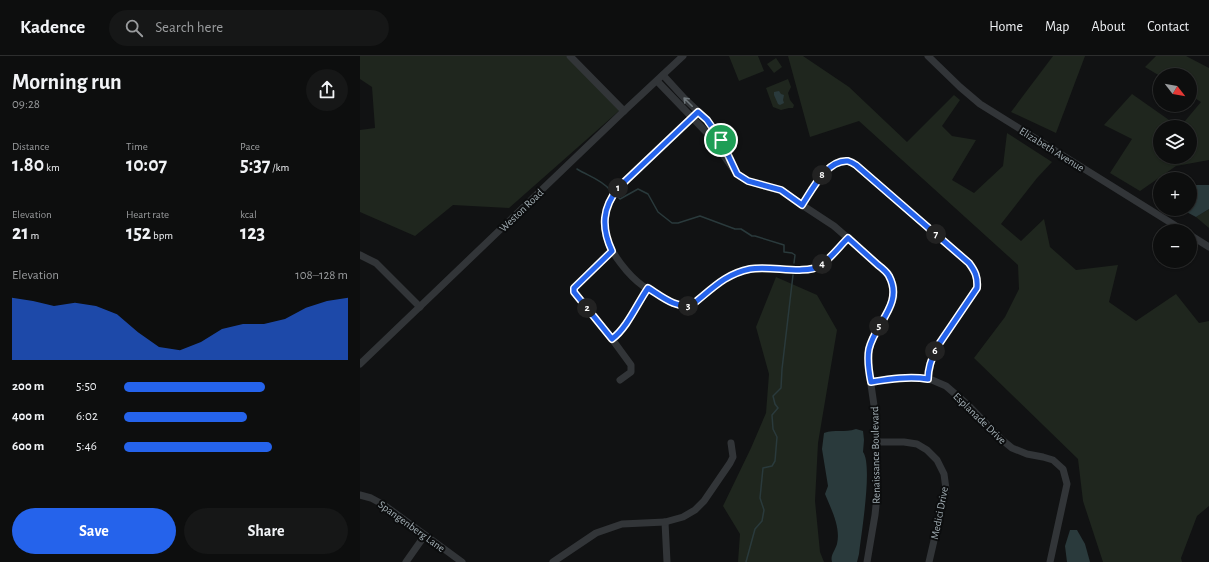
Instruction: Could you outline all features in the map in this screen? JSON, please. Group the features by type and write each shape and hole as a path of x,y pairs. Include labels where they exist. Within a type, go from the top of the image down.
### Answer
{"street":[{"path":"570,56 624,111"},
{"name":"Weston Road","path":"360,364 683,56"},
{"name":"Elizabeth Avenue","path":"928,56 980,104 1173,224"},
{"path":"663,75 707,120 718,135 737,174"},
{"name":"Renaissance Boulevard","path":"657,81 708,134 737,174 748,181 781,190 834,226 889,274 894,288 894,297 890,309 873,337 869,350 869,371 876,419 877,496 867,562"},
{"path":"698,112 619,187 613,194 606,209 604,226 605,234 612,251 628,271 643,286 673,303 688,306 693,304 727,277 741,272 760,268 802,270 819,266 848,238"},
{"path":"802,205 828,167 840,161 849,161 856,165 969,263 975,271 978,280 977,288 937,347 932,358 928,379"},
{"path":"1197,239 1209,247"},
{"path":"612,251 574,288 574,292 631,365 631,372 620,380"},
{"path":"360,255 376,262 420,307"},
{"path":"612,339 620,333 648,288"},
{"name":"Esplanade Drive","path":"871,382 902,378 919,378 928,379 946,386 968,405 1000,440 1012,448 1027,454 1053,460 1063,469 1067,484 1050,562"},
{"name":"Medici Drive","path":"877,442 904,442 917,444 927,450 937,460 944,474 946,489 929,562"},
{"path":"553,562 596,533 622,524 664,522 683,517 695,510 704,502 733,457 731,443"},
{"name":"Spangenberg Lane","path":"360,495 376,500 462,562"},
{"path":"664,522 667,562"},
{"path":"406,562 425,535"}],"shaded area":[{"path":"360,56 566,56 620,110 509,208 453,205 415,236 360,212 360,130 375,128 372,87 360,79"},
{"path":"729,56 758,56 764,71 739,81"},
{"path":"788,56 803,56 849,87 907,142 954,95 960,100 942,126 952,136 976,140 952,180 974,193 1003,166 1007,133 1052,162 1037,178 1001,224 1021,241 1044,219 1050,247 1076,270 1118,265 1109,302 1136,321 1176,294 1199,323 1209,321 1209,506 1197,516 1181,558 1182,562 1103,562 1083,501 1078,459 974,358 1005,317 1019,289 1018,265 859,121 810,137"},
{"path":"1053,56 1085,56 1056,133 1011,112"},
{"path":"1156,56 1186,56 1209,68 1209,160 1197,162 1197,120 1186,120 1193,112 1197,112 1197,107 1201,102 1197,99 1197,68 1153,68 1153,72 1145,67"},
{"path":"776,58 782,67 774,73 767,64"},
{"path":"788,79 791,87 788,93 790,100 794,105 793,108 781,110 773,107 766,88"},
{"path":"779,91 784,95 784,103 780,105 778,104 774,95 774,92"},
{"path":"1132,94 1153,109 1153,112 1158,112 1169,120 1153,120 1153,164 1187,164 1176,166 1167,172 1153,172 1153,182 1140,191 1110,173 1132,139 1104,125"},
{"path":"1197,185 1209,185 1209,209 1196,217 1194,216 1197,216"},
{"path":"1209,209 1209,228 1196,217"},
{"path":"776,277 817,295 837,330 818,443 815,501 820,552 824,562 738,562 740,534 723,506 766,413 769,374 756,327"},
{"path":"856,429 863,431 863,452 866,459 867,471 866,501 859,554 857,562 832,562 832,555 837,544 838,531 835,518 825,494 828,486 822,449 824,433"},
{"path":"1070,530 1077,530 1085,544 1090,562 1067,562 1065,546"}],"waterway":[{"path":"577,169 599,180 610,190"},
{"path":"618,197 620,199 638,189 648,194 658,212 672,223 678,223 700,216 735,229 741,229 752,236 784,245 784,252 795,255 794,263"},
{"path":"746,562 755,529 762,521 764,510 760,498 763,468 772,466 775,461 777,437 773,429 772,415 778,408 775,404 773,396 781,388 793,275"}],"route":[{"path":"698,112 707,120 721,140 737,174 748,181 781,190 802,205 828,167 840,161 849,161 856,165 969,263 975,271 978,280 977,288 937,347 932,358 928,379 908,378 871,382 869,371 869,350 873,337 890,309 894,297 894,288 889,274 848,238 819,266 802,270 750,269 727,277 693,304 688,306 673,303 648,288 620,333 612,339 574,292 574,288 612,251 605,234 604,226 606,209 609,201 619,187 698,112"}]}
